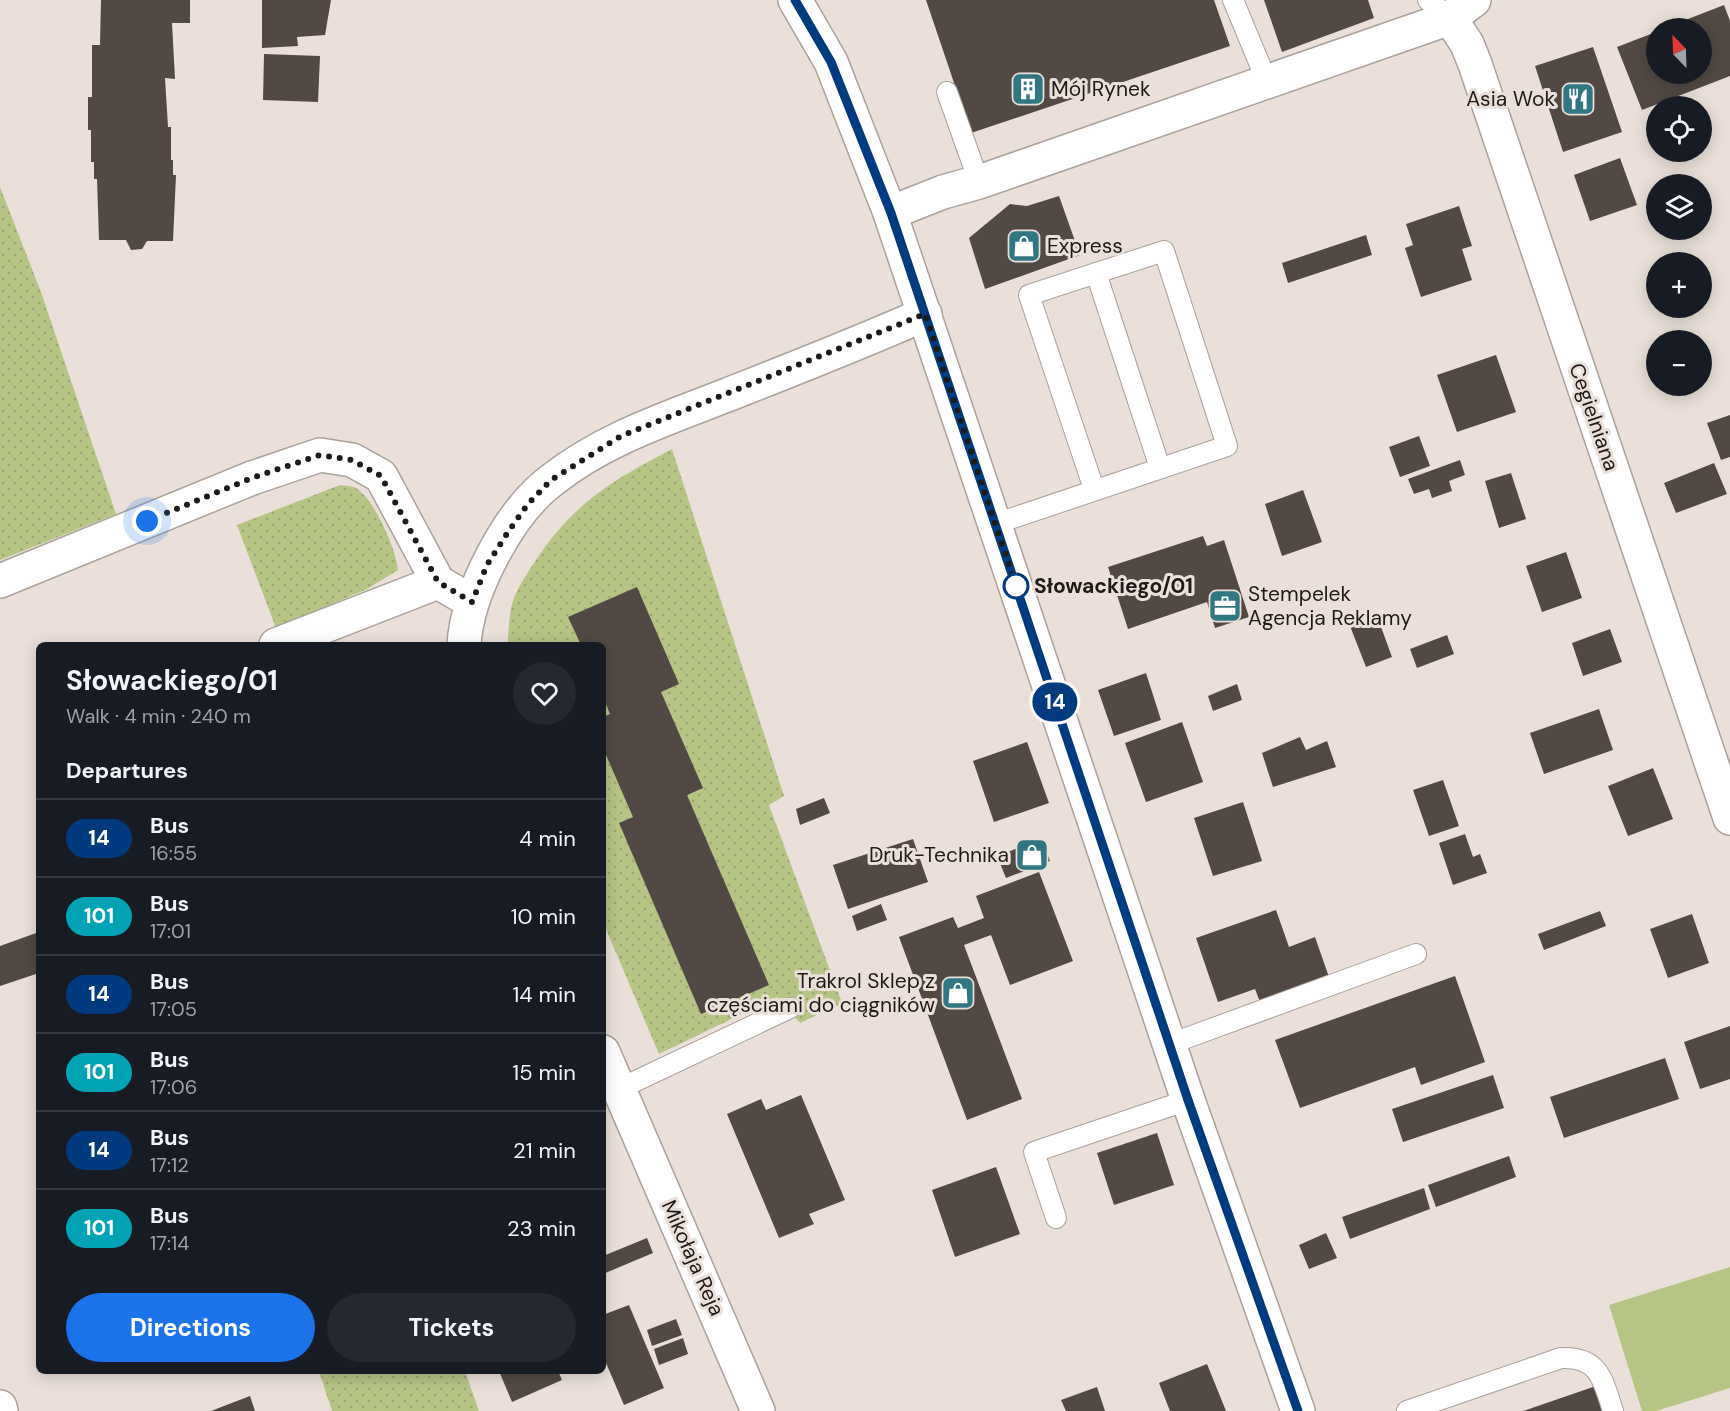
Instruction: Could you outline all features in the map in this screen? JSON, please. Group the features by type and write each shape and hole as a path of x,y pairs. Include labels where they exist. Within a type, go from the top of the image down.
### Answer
{"street":[{"path":"795,0 831,62 891,213 1188,1100 1298,1411"},
{"path":"891,213 943,192 979,182 1268,84 1451,6"},
{"name":"Cegielniana","path":"1451,6 1475,64 1730,818"},
{"path":"465,642 472,602 487,565 528,504 551,480 621,436 925,314"},
{"path":"0,581 252,478 320,455 352,460 381,476 438,582 472,602"},
{"path":"284,642 438,582"},
{"name":"Mikołaja Reja","path":"606,1064 616,1103 758,1411"}],"lane":[{"path":"1233,0 1268,84"},
{"path":"947,92 979,182"},
{"path":"995,524 1227,446 1164,250 1029,295 1094,489"},
{"path":"1096,273 1160,468"},
{"path":"1170,1044 1416,954"},
{"path":"616,1103 790,1008"},
{"path":"1056,1218 1034,1152 1188,1100"},
{"path":"1407,1411 1561,1358 1582,1360 1598,1371 1613,1411"}],"green space":[{"path":"0,187 41,292 116,514 0,560"},
{"path":"672,449 784,796 769,805 842,1003 800,1023 777,997 659,1054 606,929 606,642 508,642 508,640 512,603 532,566 547,545 577,511 610,484"},
{"path":"340,485 354,487 369,501 383,524 398,570 367,589 276,628 237,525"},
{"path":"1730,1267 1730,1388 1656,1411 1642,1411 1609,1305"},
{"path":"320,1374 466,1374 479,1411 332,1411"}],"building":[{"path":"101,0 190,0 190,23 172,23 175,79 165,78 168,127 171,127 171,160 173,160 173,175 176,175 173,241 147,241 142,249 131,250 126,240 99,240 97,179 94,179 94,162 91,162 88,97 92,97 92,45 100,45"},
{"path":"262,0 331,0 325,35 297,37 298,46 262,48"},
{"name":"Mój Rynek","path":"926,0 1214,0 1230,46 971,133"},
{"path":"1264,0 1368,0 1374,18 1282,52"},
{"path":"1724,5 1730,21 1730,76 1712,83 1712,18 1691,18"},
{"path":"1646,36 1646,84 1709,84 1678,96 1646,96 1646,108 1642,110 1617,47"},
{"name":"Asia Wok","path":"1593,47 1622,132 1563,152 1535,66"},
{"path":"264,54 320,56 318,102 263,100"},
{"path":"1620,158 1637,205 1590,221 1574,175"},
{"name":"Express","path":"1059,196 1080,255 985,289 969,238 1010,204 1027,206"},
{"path":"1459,206 1472,246 1462,249 1472,280 1421,297 1405,248 1413,245 1406,224"},
{"path":"1366,235 1372,255 1288,283 1282,263"},
{"path":"1496,355 1516,412 1457,432 1437,375"},
{"path":"1730,415 1730,457 1721,460 1707,423"},
{"path":"1419,436 1430,466 1400,477 1389,447"},
{"path":"1460,460 1465,475 1449,481 1452,491 1432,498 1429,489 1414,494 1408,479"},
{"path":"1714,463 1727,494 1676,513 1664,483"},
{"path":"1511,473 1526,519 1499,528 1485,481"},
{"path":"1303,490 1322,542 1282,556 1265,504"},
{"path":"1203,536 1207,546 1224,540 1249,617 1215,628 1207,602 1128,629 1108,567"},
{"path":"1566,552 1582,598 1542,612 1526,566"},
{"path":"637,587 679,684 661,692 703,788 687,795 769,985 701,1014 619,823 633,817 606,755 606,716 610,714 606,704 606,642 580,642 568,617"},
{"path":"1377,616 1392,657 1366,667 1350,626"},
{"path":"1610,629 1622,662 1583,676 1572,643"},
{"path":"1447,635 1454,654 1417,668 1410,649"},
{"path":"1146,673 1161,720 1114,736 1098,690"},
{"path":"1237,684 1242,700 1213,711 1208,696"},
{"path":"1599,709 1613,750 1544,774 1530,733"},
{"path":"1182,722 1203,782 1146,802 1125,743"},
{"path":"1300,737 1306,750 1327,741 1336,767 1273,787 1262,753"},
{"path":"1027,742 1049,803 994,822 973,761"},
{"path":"1653,768 1673,819 1628,836 1608,786"},
{"path":"1443,780 1459,826 1429,836 1413,790"},
{"path":"824,798 830,813 800,825 796,809"},
{"path":"1243,802 1262,861 1213,876 1194,818"},
{"path":"1465,834 1473,857 1480,854 1487,873 1453,885 1439,843"},
{"path":"913,839 928,882 848,909 833,865"},
{"path":"1042,839 1050,861 1006,878 997,856"},
{"path":"1039,872 1073,961 1010,985 991,935 964,945 1022,1099 967,1120 899,937 953,917 958,928 984,918 976,896"},
{"path":"881,904 887,920 857,931 852,916"},
{"path":"1276,910 1289,947 1315,937 1329,977 1260,1002 1255,989 1218,1002 1196,938"},
{"path":"1600,911 1606,926 1544,950 1538,934"},
{"path":"1692,914 1709,963 1668,978 1650,929"},
{"path":"36,933 36,974 0,986 0,946"},
{"path":"1455,976 1485,1062 1421,1085 1415,1067 1300,1108 1275,1040"},
{"path":"1730,1026 1730,1079 1700,1089 1684,1042"},
{"path":"1665,1058 1679,1099 1564,1138 1550,1097"},
{"path":"1493,1075 1504,1108 1403,1142 1392,1109"},
{"path":"801,1095 845,1200 809,1214 814,1224 779,1238 727,1114 761,1099 766,1110"},
{"path":"1157,1133 1174,1185 1114,1205 1097,1153"},
{"path":"1509,1156 1516,1177 1436,1207 1428,1185"},
{"path":"996,1167 1020,1234 955,1257 932,1190"},
{"path":"1424,1188 1430,1209 1350,1239 1342,1217"},
{"path":"1326,1233 1337,1258 1309,1269 1299,1245"},
{"path":"647,1238 653,1253 606,1273 606,1255"},
{"path":"629,1305 664,1388 624,1405 606,1363 606,1314"},
{"path":"676,1319 682,1335 652,1346 647,1330"},
{"path":"683,1338 688,1354 659,1365 654,1349"},
{"path":"1207,1364 1226,1411 1170,1411 1159,1383"},
{"path":"500,1374 559,1374 562,1380 512,1402"},
{"path":"1596,1386 1605,1411 1523,1411"},
{"path":"1097,1387 1105,1411 1066,1411 1061,1400"},
{"path":"250,1396 255,1411 211,1411"}],"bus line":[{"name":"14","path":"795,0 831,62 891,213 1188,1100 1298,1411"}],"place":[{"name":"Mój Rynek","path":"1028,89"},
{"name":"Asia Wok","path":"1578,99"},
{"name":"Express","path":"1024,246"},
{"name":"Słowackiego/01","path":"1016,586"},
{"name":"Stempelek Agencja Reklamy","path":"1225,606"},
{"name":"Druk-Technika","path":"1032,855"},
{"name":"Trakrol Sklep z częściami do ciągników","path":"958,993"}],"route":[{"path":"147,521 252,478 320,455 352,460 381,476 438,582 472,602 487,565 508,532 528,504 551,480 621,436 778,375 925,314 1016,586"}]}
